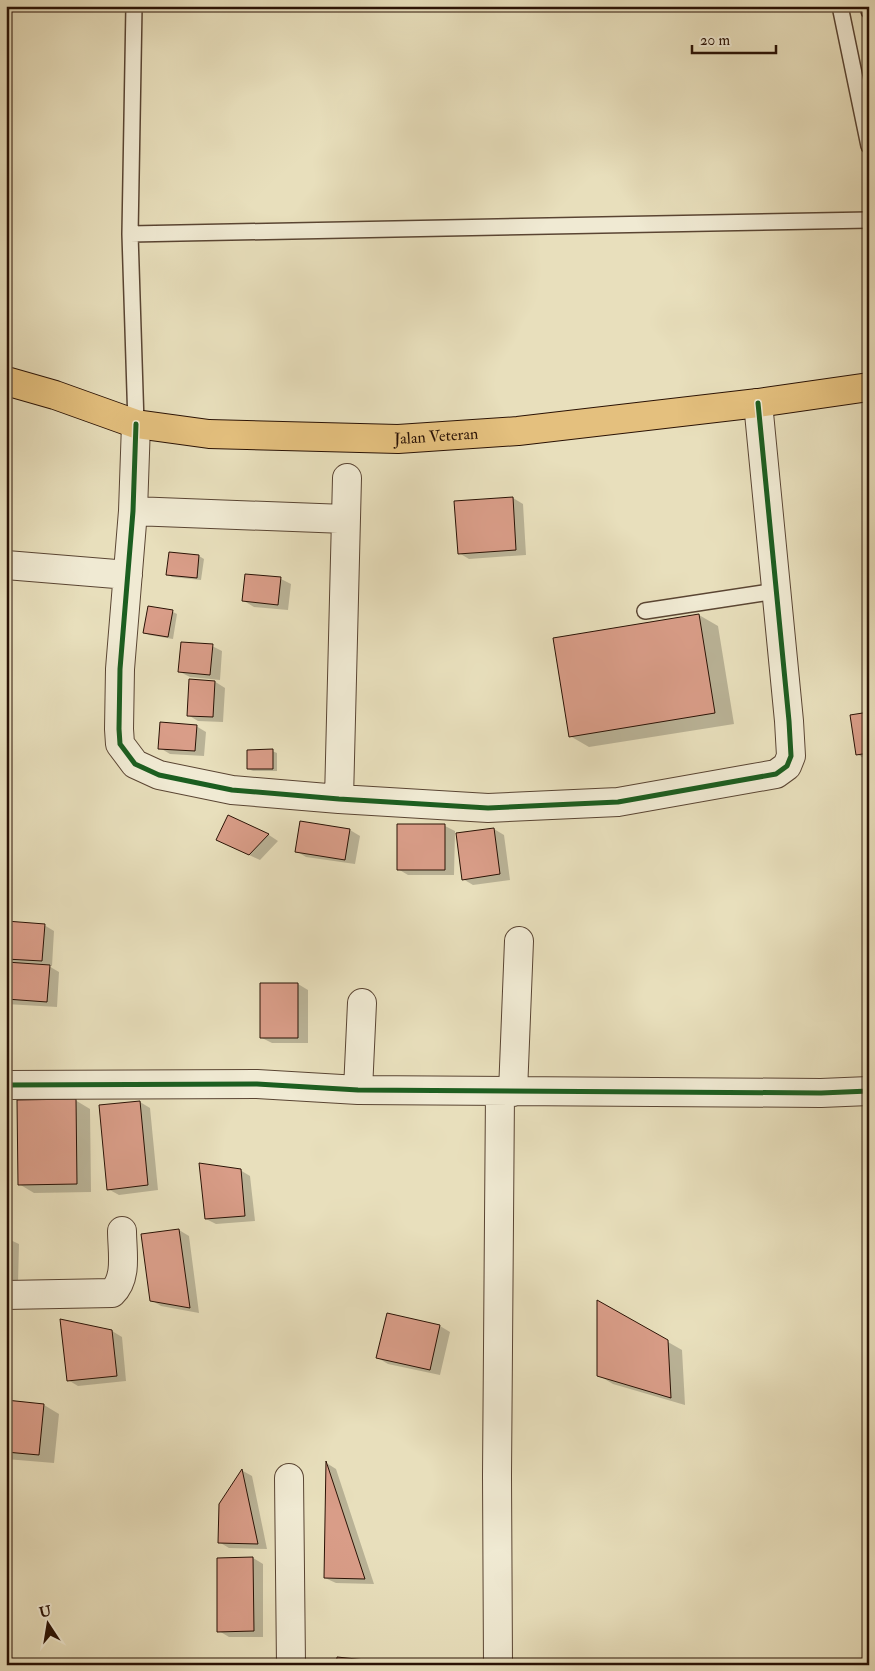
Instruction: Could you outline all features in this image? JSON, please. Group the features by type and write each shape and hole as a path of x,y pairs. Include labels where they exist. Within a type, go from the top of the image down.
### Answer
{"main road":[{"name":"Jalan Veteran","path":"6,382 54,395 136,424 209,434 398,439 518,431 758,403 869,387"}],"street":[{"path":"136,424 133,511 120,669 119,729 120,744 136,764 159,775 232,790 338,799 488,808 618,802 776,774 787,766 791,756 789,721 758,403"},
{"path":"338,799 347,478"},
{"path":"133,511 345,519"},
{"path":"6,565 128,575"},
{"path":"498,1665 497,1475 507,1092 519,941"},
{"path":"358,1090 362,1003"},
{"path":"6,1085 257,1084 358,1090 507,1092 821,1093 869,1091"},
{"path":"6,1295 112,1293 119,1286 122,1277 122,1231"},
{"path":"289,1478 291,1665"}],"lane":[{"path":"134,6 130,234 136,424"},
{"path":"840,6 869,146"},
{"path":"868,6 869,11"},
{"path":"130,234 869,220"},
{"path":"645,611 776,590"}],"building":[{"path":"513,497 516,550 458,554 454,501"},
{"path":"169,552 199,555 197,578 166,575"},
{"path":"245,574 281,577 278,605 242,601"},
{"path":"148,606 173,610 168,637 143,633"},
{"path":"699,614 715,713 569,737 553,638"},
{"path":"181,642 213,644 210,675 178,672"},
{"path":"189,679 215,681 213,717 187,716"},
{"path":"869,712 869,753 856,755 850,715"},
{"path":"160,722 197,725 195,751 158,749"},
{"path":"273,749 273,769 247,769 247,750"},
{"path":"228,815 269,834 249,855 216,840"},
{"path":"300,821 350,829 345,860 295,852"},
{"path":"397,824 445,824 445,870 397,870"},
{"path":"494,828 500,874 462,880 456,833"},
{"path":"6,921 45,924 42,961 6,959"},
{"path":"6,962 50,965 47,1002 6,999"},
{"path":"260,983 298,983 298,1038 260,1038"},
{"path":"76,1099 77,1184 18,1185 17,1100"},
{"path":"140,1101 148,1185 107,1190 99,1105"},
{"path":"199,1163 241,1169 245,1216 205,1219"},
{"path":"179,1229 190,1308 150,1301 141,1234"},
{"path":"6,1237 9,1237 8,1279 6,1279"},
{"path":"597,1300 668,1340 671,1398 597,1376"},
{"path":"387,1313 440,1325 430,1370 376,1358"},
{"path":"60,1319 112,1330 117,1376 67,1381"},
{"path":"6,1400 44,1404 39,1455 6,1452"},
{"path":"326,1461 365,1579 324,1578"},
{"path":"242,1469 258,1544 218,1543 219,1504"},
{"path":"253,1557 254,1631 217,1632 217,1558"},
{"path":"337,1657 366,1660 366,1665 336,1665"}],"cycle path":[{"path":"136,424 133,511 120,669 119,729 120,744 135,764 159,775 232,790 488,808 618,802 776,774 787,766 791,756 789,721 758,403"},
{"path":"6,1085 257,1084 358,1090 821,1093 869,1091"}]}
